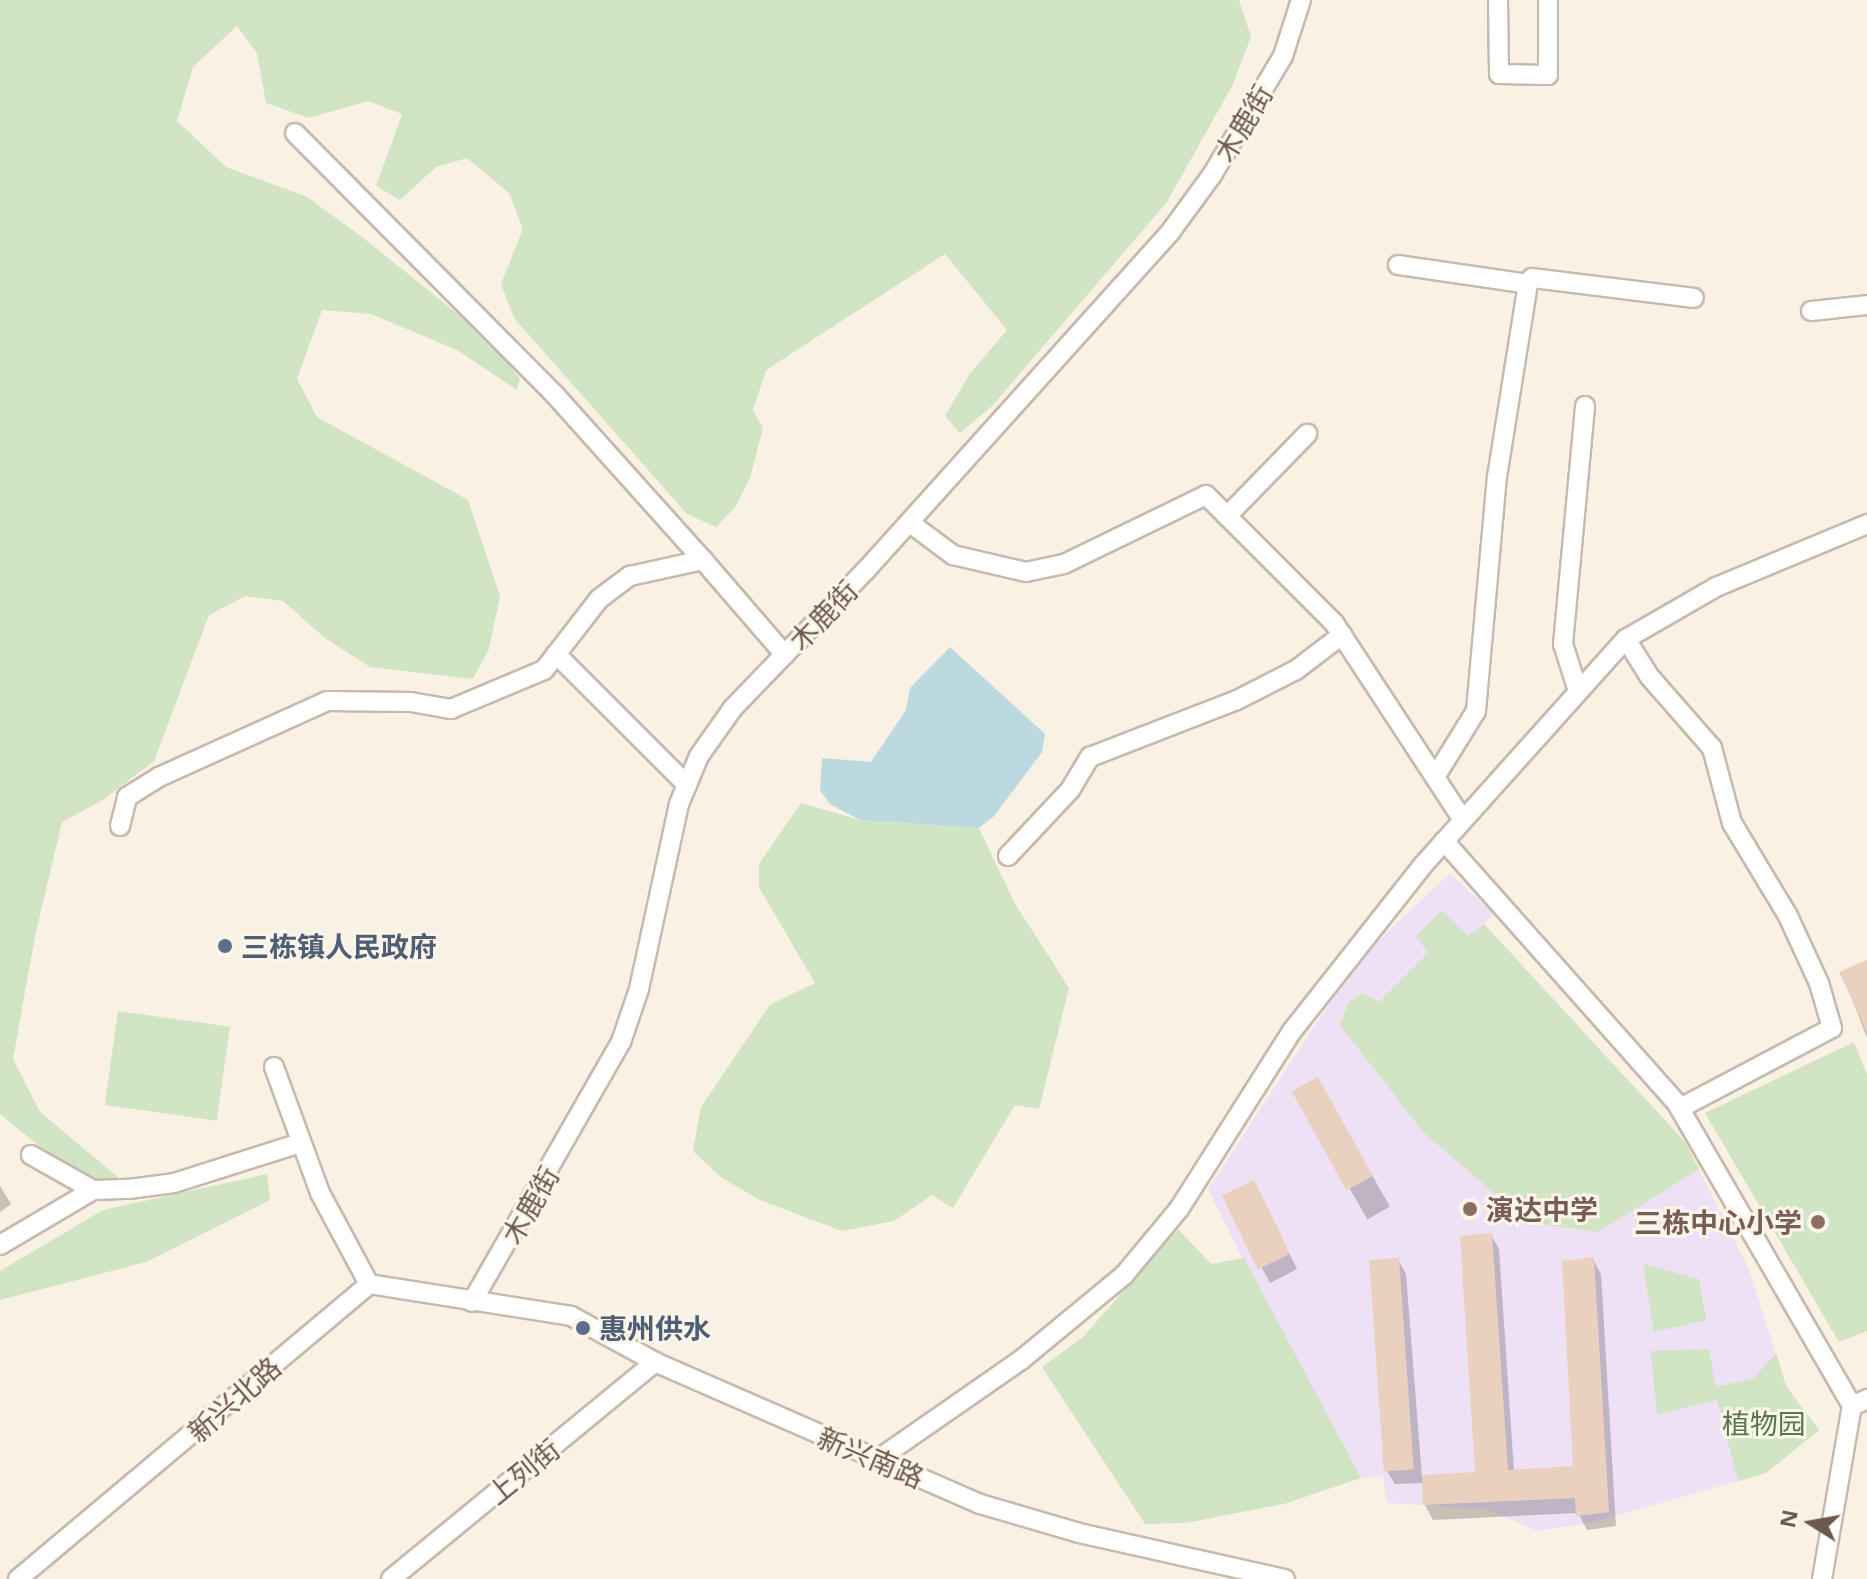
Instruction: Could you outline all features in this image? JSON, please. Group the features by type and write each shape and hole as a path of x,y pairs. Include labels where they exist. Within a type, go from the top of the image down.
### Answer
{"street":[{"name":"木鹿街","path":"472,1302 621,1042 687,785 699,756 733,708 910,523 1171,231 1212,175 1283,56 1301,0"},
{"path":"1498,0 1499,74 1548,75 1548,0"},
{"path":"295,133 555,395 785,655"},
{"path":"1398,265 1528,284"},
{"path":"1435,777 1476,711 1497,477 1528,284 1532,278 1694,298"},
{"path":"1811,311 1867,305"},
{"path":"1578,691 1563,644 1585,406"},
{"path":"1227,516 1307,434"},
{"path":"910,523 953,555 1026,572 1064,564 1206,495 1342,635 1463,820"},
{"path":"877,1460 1021,1360 1124,1275 1179,1209 1292,1031 1444,841 1626,639 1716,587 1867,524"},
{"path":"120,826 127,797 159,777 327,701 411,702 451,709 544,670 599,599 630,576 703,560"},
{"path":"1008,856 1070,790 1090,757 1237,700 1296,670 1342,635"},
{"path":"1626,639 1649,676 1712,748 1732,823 1788,916 1819,983 1832,1028 1680,1108"},
{"path":"556,654 687,785"},
{"path":"1444,841 1680,1108 1859,1403 1822,1579"},
{"path":"274,1067 300,1143 369,1284 472,1302"},
{"path":"0,1245 93,1190 174,1183 300,1143"},
{"path":"31,1155 93,1190"},
{"name":"新兴北路","path":"18,1579 369,1284"},
{"name":"新兴南路","path":"472,1302 571,1316 655,1362 980,1504 1201,1571 1285,1579"},
{"name":"上列街","path":"391,1579 655,1362"}],"shaded area":[{"name":"演达中学","path":"1450,873 1494,914 1484,924 1685,1142 1749,1269 1786,1386 1819,1430 1766,1473 1594,1522 1538,1531 1486,1509 1387,1503 1383,1476 1361,1478 1253,1280 1208,1189 1358,960"}],"green space":[{"path":"0,0 1239,0 1251,37 1232,86 1167,202 992,406 960,433 945,416 969,375 1007,330 945,254 766,370 753,410 763,428 750,478 736,506 716,527 687,514 514,318 501,284 523,229 509,193 467,158 436,167 400,200 376,186 402,114 368,101 309,118 266,103 257,53 237,26 193,67 177,121 226,167 307,197 362,237 489,339 520,379 517,390 457,350 371,314 322,310 297,379 317,417 468,500 500,596 489,649 473,679 370,667 325,638 283,601 245,596 209,615 154,761 103,800 62,822 35,936 13,1059 40,1112 120,1179 107,1181 67,1169 0,1114"},
{"path":"801,803 860,820 979,828 1014,902 1069,988 1039,1109 1015,1105 953,1208 932,1195 894,1221 842,1231 760,1200 722,1178 693,1151 701,1107 770,1005 815,983 759,887 759,864"},
{"path":"1442,911 1468,936 1484,924 1685,1142 1699,1169 1598,1232 1541,1224 1507,1204 1425,1134 1340,1025 1349,1002 1362,993 1379,1002 1428,953 1416,936"},
{"path":"118,1011 230,1027 217,1121 105,1105"},
{"name":"三栋中心小学","path":"1854,1042 1867,1075 1867,1331 1839,1342 1705,1113"},
{"path":"267,1174 270,1200 146,1262 0,1300 0,1271 103,1210"},
{"path":"1178,1229 1211,1264 1244,1258 1361,1478 1284,1504 1185,1523 1145,1524 1042,1367 1083,1337"},
{"path":"1643,1264 1699,1279 1706,1320 1654,1332"},
{"name":"植物园","path":"1709,1349 1716,1387 1754,1378 1776,1353 1786,1386 1819,1430 1766,1473 1738,1481 1717,1400 1657,1415 1651,1351"}],"water":[{"path":"950,647 1045,734 1042,752 994,816 979,828 860,820 830,804 820,790 822,758 871,762 906,710 910,688"}],"building":[{"path":"1867,960 1867,1032 1839,972"},
{"path":"1318,1077 1373,1176 1347,1190 1292,1092"},
{"path":"1254,1180 1290,1254 1258,1269 1222,1196"},
{"path":"1492,1233 1508,1470 1573,1466 1562,1261 1594,1257 1609,1512 1576,1516 1575,1498 1423,1505 1422,1475 1475,1472 1460,1236"},
{"path":"1399,1258 1414,1469 1384,1472 1369,1260"}],"place":[{"name":"三栋镇人民政府","path":"225,946"},
{"name":"演达中学","path":"1470,1209"},
{"name":"三栋中心小学","path":"1818,1222"},
{"name":"惠州供水","path":"583,1328"}]}
